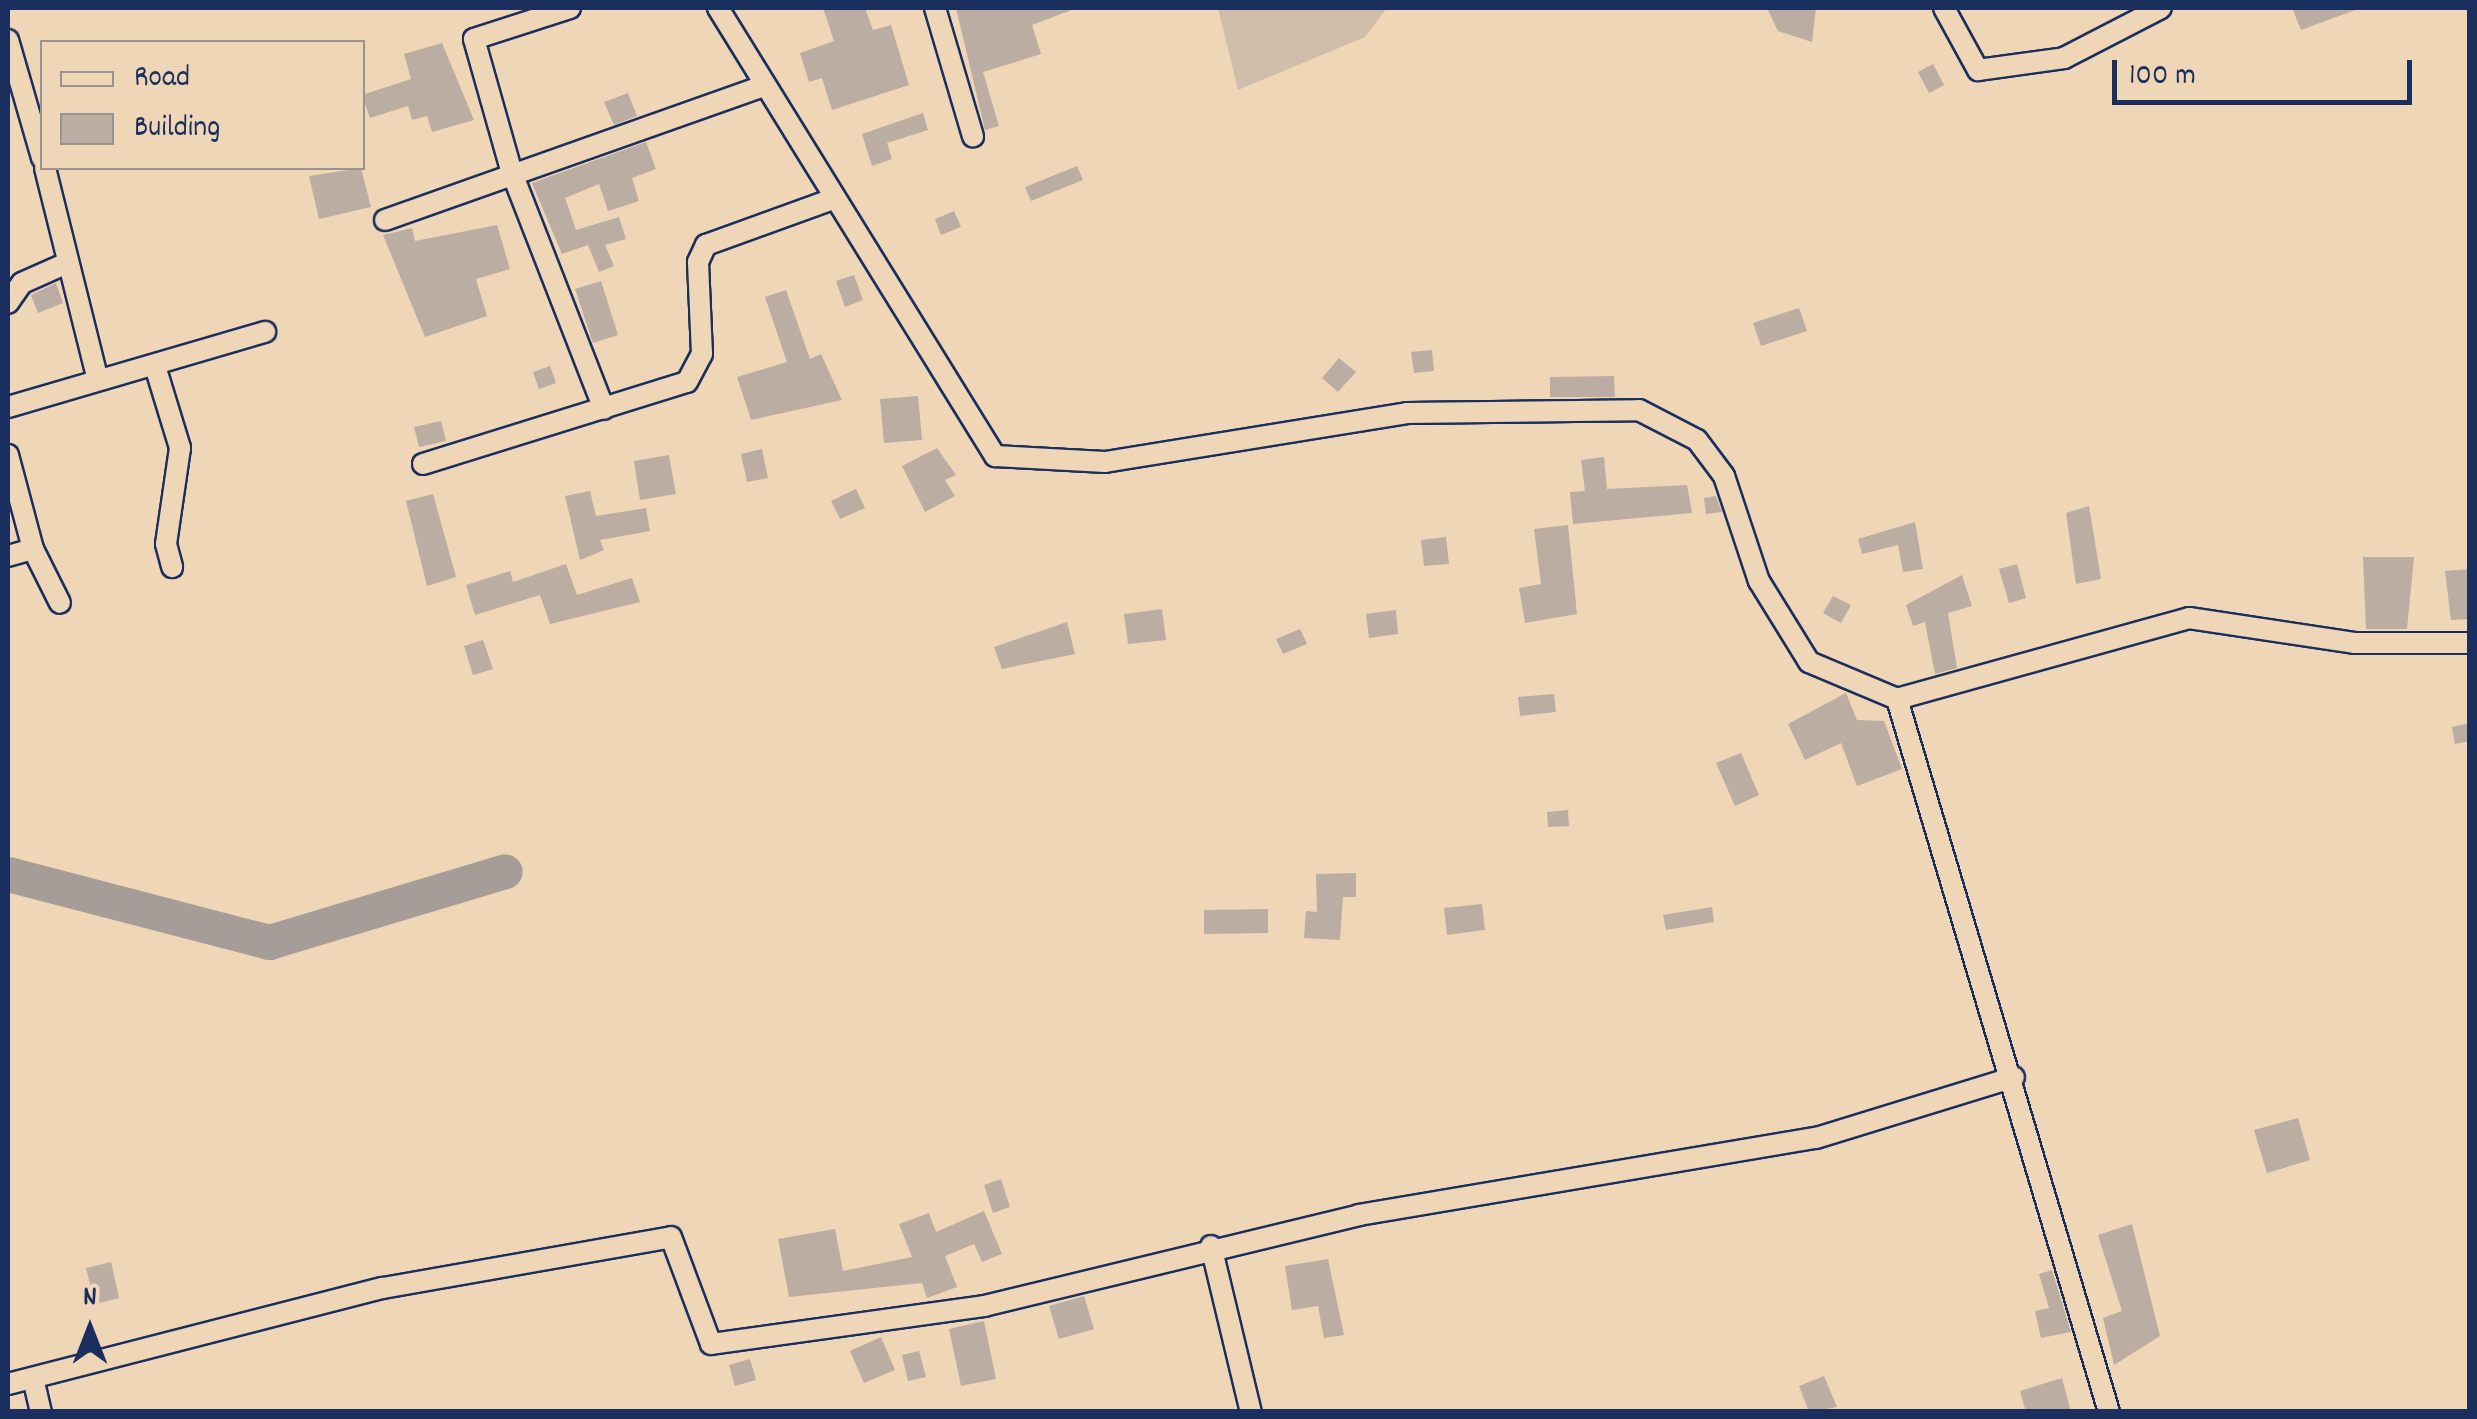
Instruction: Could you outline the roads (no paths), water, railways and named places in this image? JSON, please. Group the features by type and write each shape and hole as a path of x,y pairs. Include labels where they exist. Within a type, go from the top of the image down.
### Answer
{"street":[{"path":"570,8 474,39 512,173 604,409"},
{"path":"718,8 761,87 995,456 1105,462 1407,413 1639,410 1698,440 1724,476 1758,581 1809,662 1898,700 2189,618 2354,643 2470,643"},
{"path":"935,8 974,136"},
{"path":"1944,8 1978,70 2064,58 2162,8"},
{"path":"8,40 40,151"},
{"path":"385,220 761,87"},
{"path":"45,170 97,376"},
{"path":"423,464 687,382 702,354 698,262 706,244 833,199"},
{"path":"8,304 22,282 67,263"},
{"path":"8,407 97,376 155,366 264,332"},
{"path":"155,366 180,448 166,544 172,567"},
{"path":"8,455 33,549 60,603"},
{"path":"8,556 33,549"},
{"path":"1898,700 2014,1077 2109,1412"},
{"path":"8,1384 384,1288 670,1237 711,1344 984,1306 1211,1246 1816,1138 2014,1077"},
{"path":"1211,1246 1251,1412"},
{"path":"34,1378 40,1412"}],"waterway":[{"path":"8,874 269,942 505,871"}]}
